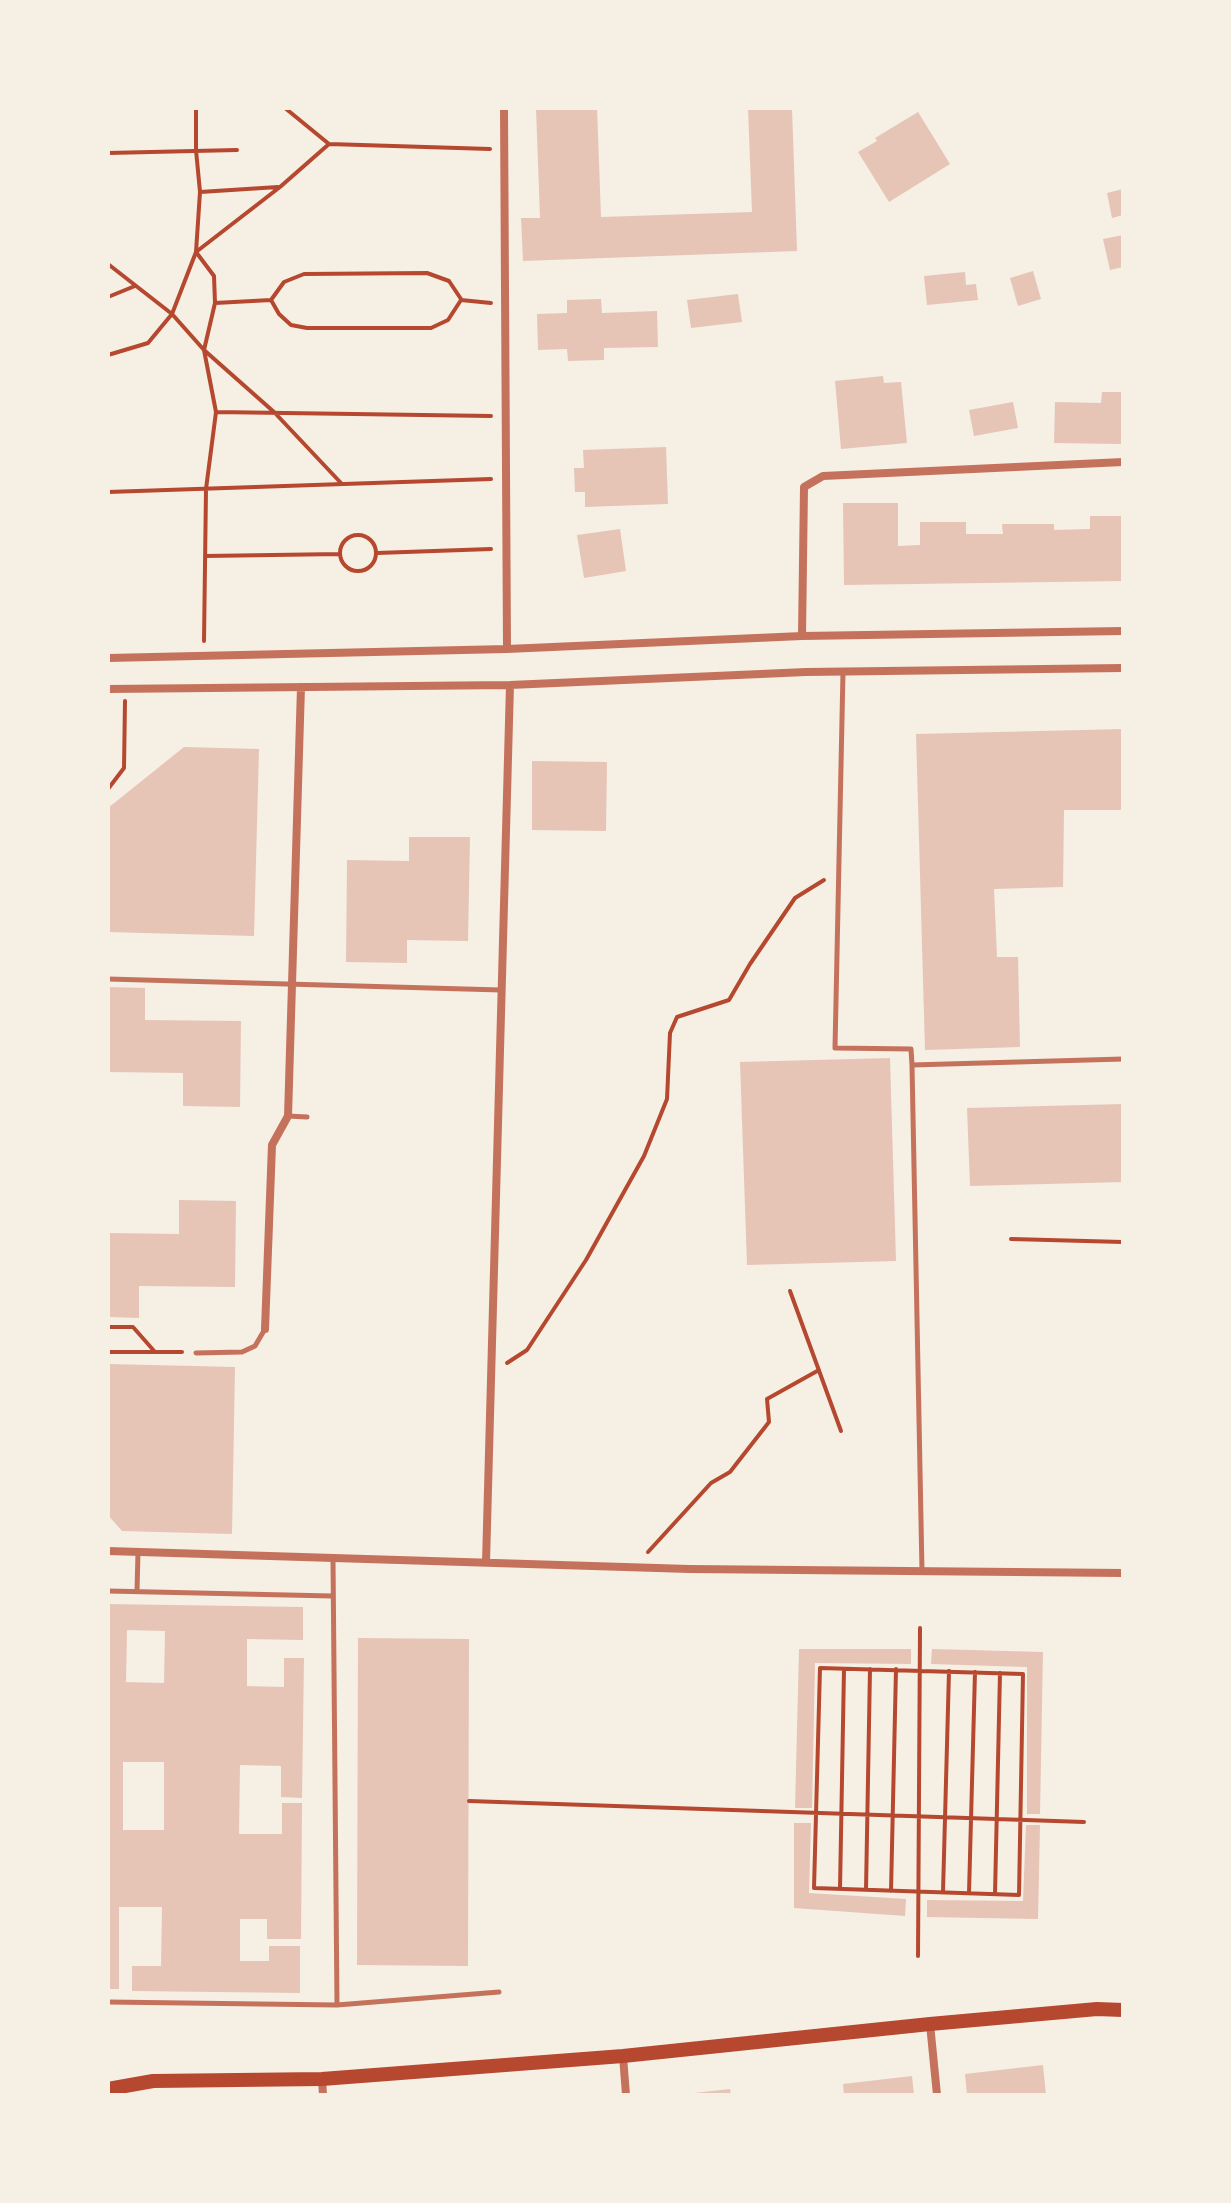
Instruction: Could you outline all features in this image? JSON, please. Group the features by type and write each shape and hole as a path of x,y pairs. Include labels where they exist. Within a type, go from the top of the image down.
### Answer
{"main road":[{"path":"108,2089 322,2079 623,2056 930,2024 1097,2009 1123,2010"}],"street":[{"path":"504,108 507,649"},
{"path":"802,636 804,487 823,476 1123,462"},
{"path":"108,658 507,649 802,636 1123,631"},
{"path":"108,689 510,685 843,671 1123,668"},
{"path":"486,1562 510,685"},
{"path":"265,1329 272,1145 288,1116 301,687"},
{"path":"108,1551 635,1567 1123,1573"},
{"path":"930,2024 937,2095"},
{"path":"623,2056 626,2095"},
{"path":"322,2079 323,2095"}],"lane":[{"path":"843,671 835,1048 911,1049 922,1571"},
{"path":"108,979 501,990"},
{"path":"912,1065 1123,1059"},
{"path":"288,1116 307,1117"},
{"path":"196,1353 242,1352 255,1346 265,1329"},
{"path":"137,1591 138,1552"},
{"path":"333,1559 337,2005"},
{"path":"108,1591 332,1596"},
{"path":"108,2002 337,2005 499,1992"}],"path":[{"path":"108,355 148,343 172,314 196,252 200,192 196,108"},
{"path":"285,108 329,144 504,149"},
{"path":"196,252 280,187 329,144"},
{"path":"108,153 237,150"},
{"path":"200,192 280,187"},
{"path":"196,252 214,276 215,303 204,350 216,412 206,489 204,655"},
{"path":"108,264 172,314 204,350 274,412 341,483"},
{"path":"271,300 284,282 304,274 427,273 449,281 461,300"},
{"path":"108,297 135,286"},
{"path":"271,300 279,314 298,327 431,328 448,320 461,300"},
{"path":"215,303 271,300"},
{"path":"461,300 505,304"},
{"path":"216,412 506,416"},
{"path":"108,492 506,479"},
{"path":"357,534 369,537 377,553 368,569 356,571 345,566 340,554 347,539 357,534"},
{"path":"377,553 506,548"},
{"path":"205,556 340,554"},
{"path":"108,789 124,768 125,689"},
{"path":"491,1372 527,1350 586,1260 644,1156 667,1099 670,1033 677,1017 729,1000 795,898 837,873"},
{"path":"1011,1239 1123,1242"},
{"path":"790,1291 841,1431"},
{"path":"133,1318 133,1327 155,1352"},
{"path":"108,1327 133,1327"},
{"path":"108,1352 196,1353"},
{"path":"635,1567 711,1483 730,1472 769,1422 767,1399 819,1370"},
{"path":"918,1956 920,1628"},
{"path":"820,1668 920,1670 1023,1674 1019,1895 814,1888 820,1668"},
{"path":"840,1889 844,1669"},
{"path":"866,1890 870,1669"},
{"path":"891,1891 896,1669"},
{"path":"943,1893 949,1671"},
{"path":"969,1894 975,1672"},
{"path":"995,1894 1000,1673"},
{"path":"469,1801 1084,1822"}],"building":[{"path":"536,108 597,108 601,217 752,212 748,108 792,108 797,251 523,261 521,218 540,218"},
{"path":"918,112 950,164 889,202 858,152"},
{"path":"1123,189 1123,215 1112,218 1107,193"},
{"path":"1123,235 1123,267 1110,270 1103,239"},
{"path":"1033,271 1041,299 1018,306 1010,278"},
{"path":"965,272 966,285 976,284 978,300 927,305 924,276"},
{"path":"738,294 742,322 691,328 687,300"},
{"path":"601,299 602,313 657,311 658,347 604,348 604,360 568,361 567,349 538,350 537,314 567,313 567,300"},
{"path":"883,376 884,383 901,382 907,443 841,449 835,381"},
{"path":"1102,392 1123,392 1122,444 1054,443 1055,402 1101,403"},
{"path":"1013,402 1018,428 974,436 969,410"},
{"path":"666,447 668,504 585,507 585,492 575,492 574,468 584,468 583,450"},
{"path":"843,503 898,503 898,546 920,545 920,522 966,522 966,534 1003,534 1002,524 1054,524 1054,530 1090,529 1090,516 1123,516 1123,581 844,585"},
{"path":"620,529 626,571 584,578 577,535"},
{"path":"1123,729 1123,810 1064,810 1063,887 994,889 997,957 1018,957 1020,1047 925,1050 916,734"},
{"path":"184,747 259,749 254,936 108,932 108,808"},
{"path":"532,761 607,762 606,831 532,830"},
{"path":"409,837 470,837 468,941 407,940 407,963 346,962 347,860 409,861"},
{"path":"108,987 145,988 145,1020 241,1021 240,1107 183,1106 183,1073 108,1072"},
{"path":"890,1058 896,1261 747,1265 740,1062"},
{"path":"1123,1104 1123,1182 970,1186 967,1108"},
{"path":"179,1200 236,1201 235,1287 139,1286 139,1318 108,1317 108,1233 179,1234"},
{"path":"108,1364 235,1367 232,1534 122,1531 108,1515"},
{"path":"108,1604 303,1607 303,1640 247,1639 247,1686 284,1687 284,1658 304,1658 302,1798 281,1797 281,1766 240,1765 239,1834 282,1834 282,1803 302,1803 301,1939 267,1939 267,1919 240,1919 240,1961 269,1961 269,1946 300,1946 300,1993 132,1991 132,1966 161,1966 162,1907 119,1907 119,1989 108,1989","holes":["127,1630 165,1631 164,1683 126,1682","123,1762 164,1762 164,1830 123,1830"]},
{"path":"358,1638 469,1639 468,1966 357,1965"},
{"path":"799,1649 911,1649 911,1664 815,1663 812,1808 795,1808"},
{"path":"932,1649 1043,1652 1040,1814 1027,1814 1027,1667 931,1664"},
{"path":"794,1823 811,1823 809,1893 906,1899 905,1916 794,1908"},
{"path":"1026,1825 1040,1825 1038,1919 927,1917 927,1900 1023,1901"},
{"path":"1043,2065 1046,2095 967,2095 965,2074"},
{"path":"912,2076 914,2095 844,2095 843,2084"},
{"path":"730,2089 731,2095 694,2095 694,2093"}]}
